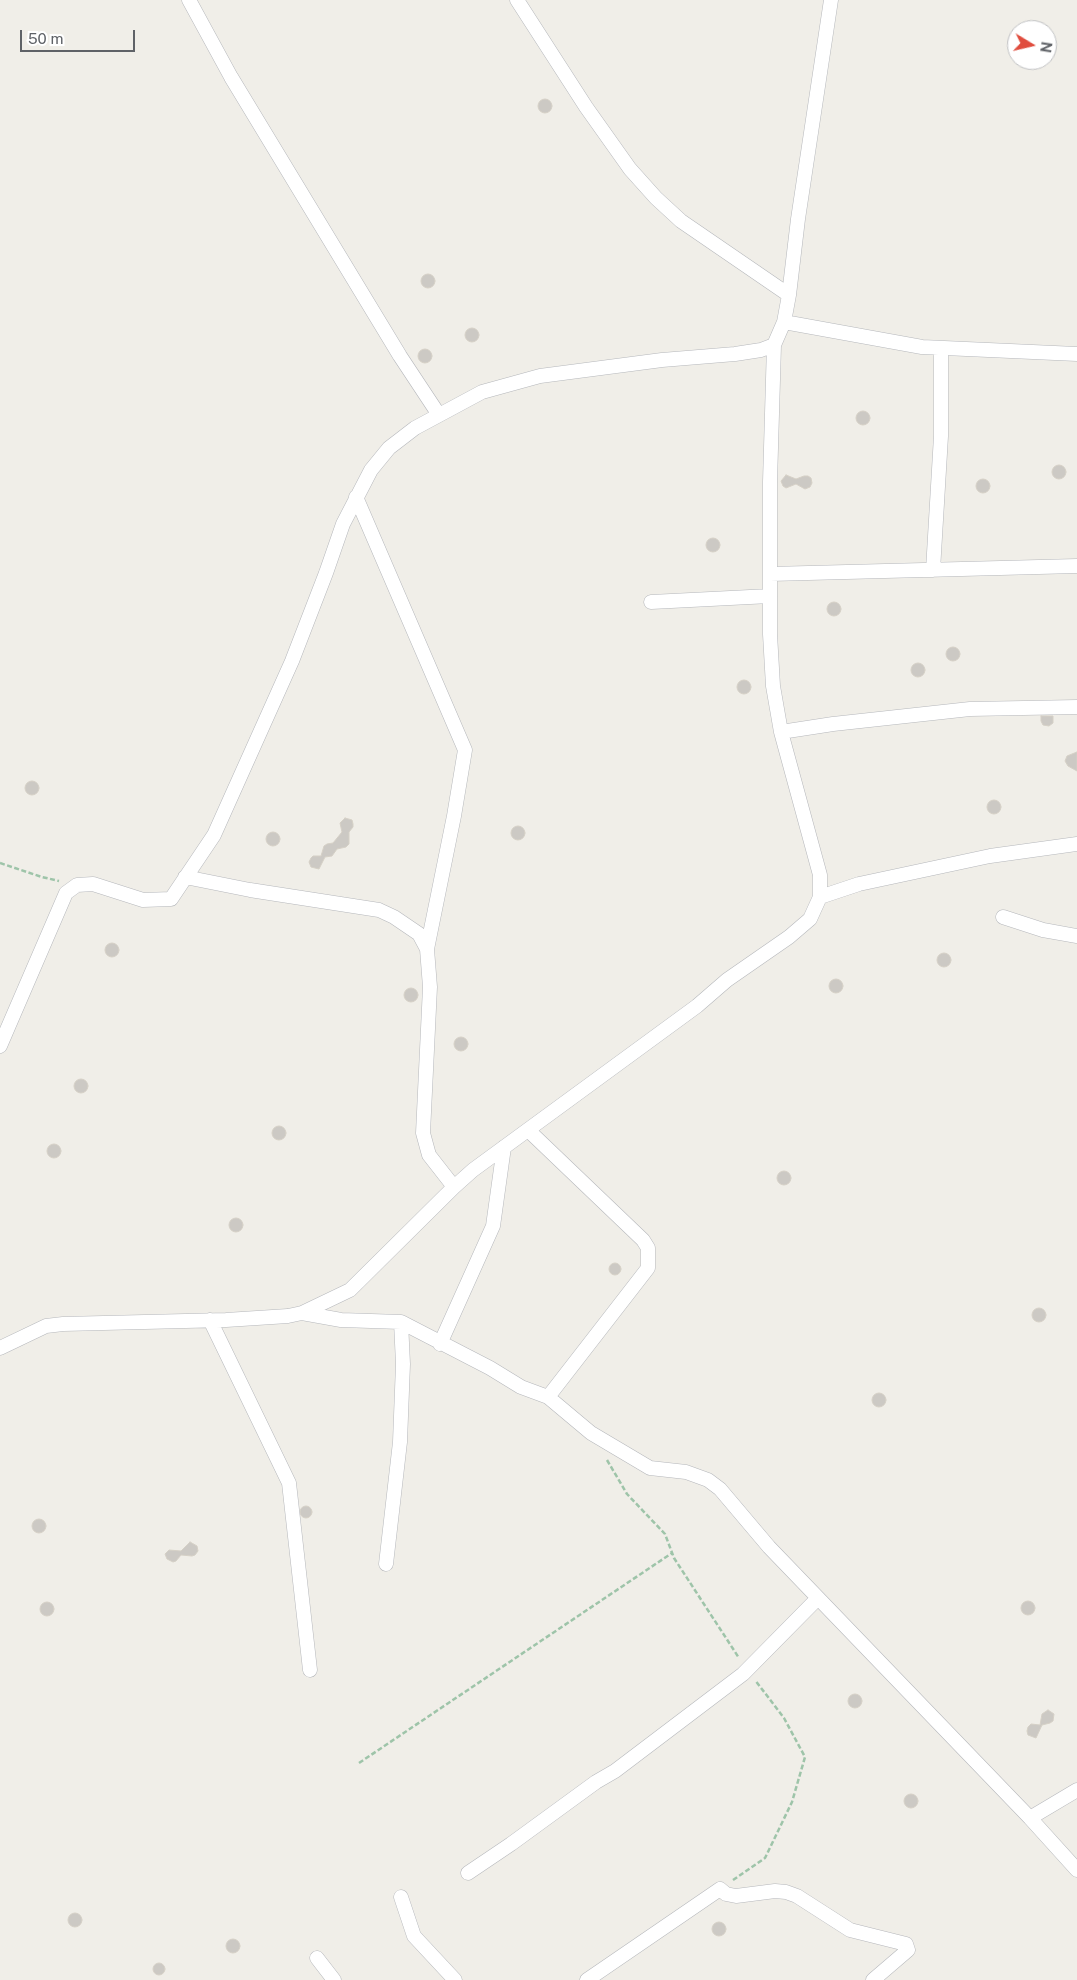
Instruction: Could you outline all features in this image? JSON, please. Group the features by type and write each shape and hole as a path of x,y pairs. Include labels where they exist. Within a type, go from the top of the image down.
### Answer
{"street":[{"path":"189,0 231,77 400,356 439,415"},
{"path":"517,0 586,107 630,169 656,198 681,221 789,295"},
{"path":"0,1348 46,1326 63,1324 288,1316 302,1313 350,1290 454,1187 504,1147 697,1006 727,980 790,937 810,919 820,897 820,875 781,732 773,686 770,596 770,482 774,345 784,322 789,295 798,219 831,0"},
{"path":"784,322 892,342 941,348 1077,354"},
{"path":"0,1046 66,893 77,885 94,884 143,900 171,899 214,835 292,661 343,524 371,470 390,448 415,428 482,392 540,376 662,360 734,354 761,350 774,345"},
{"path":"933,570 941,436 941,348"},
{"path":"356,497 465,750 454,816 427,949 430,987 423,1133 430,1155 454,1187"},
{"path":"770,574 1077,566"},
{"path":"651,602 770,596"},
{"path":"781,732 833,724 970,709 1077,707"},
{"path":"820,897 860,884 990,856 1077,844"},
{"path":"185,877 250,890 379,910 394,917 419,934 427,949"},
{"path":"1003,917 1044,930 1077,936"},
{"path":"528,1130 643,1240 648,1248 648,1268 548,1397"},
{"path":"440,1344 493,1226 504,1147"},
{"path":"302,1313 342,1320 401,1322 440,1344 490,1368 521,1387 548,1397 591,1433 650,1468 686,1472 708,1480 720,1489 769,1547 1030,1818 1077,1870"},
{"path":"210,1320 289,1483 310,1670"},
{"path":"386,1564 400,1442 403,1364 401,1322"},
{"path":"468,1873 596,1782 615,1771 747,1670 818,1598"},
{"path":"1030,1818 1077,1790"},
{"path":"587,1980 720,1889 726,1894 736,1896 775,1891 786,1892 797,1896 850,1930 906,1944 908,1950 873,1980"},
{"path":"400,1897 414,1936 455,1980"},
{"path":"317,1958 334,1980"}],"path":[{"path":"0,863 42,877 77,885"},
{"path":"605,1456 627,1494 665,1534 672,1553 747,1670 784,1718 805,1757 792,1802 765,1858 720,1889"},
{"path":"359,1763 672,1553"}],"building":[{"path":"545,99 550,101 552,106 550,111 545,113 540,111 538,106 540,101"},
{"path":"428,274 433,276 435,281 433,286 428,288 423,286 421,281 423,276"},
{"path":"472,328 477,330 479,335 477,340 472,342 467,340 465,335 467,330"},
{"path":"425,349 430,351 432,356 430,361 425,363 420,361 418,356 420,351"},
{"path":"863,411 868,413 870,418 868,423 863,425 858,423 856,418 858,413"},
{"path":"1059,465 1064,467 1066,472 1064,477 1059,479 1054,477 1052,472 1054,467"},
{"path":"786,475 796,479 808,476 811,478 812,483 810,487 805,489 796,484 786,488 781,481"},
{"path":"983,479 988,481 990,486 988,491 983,493 978,491 976,486 978,481"},
{"path":"713,538 718,540 720,545 718,550 713,552 708,550 706,545 708,540"},
{"path":"834,602 839,604 841,609 839,614 834,616 829,614 827,609 829,604"},
{"path":"953,647 958,649 960,654 958,659 953,661 948,659 946,654 948,649"},
{"path":"918,663 923,665 925,670 923,675 918,677 913,675 911,670 913,665"},
{"path":"744,680 749,682 751,687 749,692 744,694 739,692 737,687 739,682"},
{"path":"1041,716 1053,716 1053,723 1049,726 1043,725"},
{"path":"1077,752 1077,771 1068,766 1065,761 1067,756"},
{"path":"32,781 37,783 39,788 37,793 32,795 27,793 25,788 27,783"},
{"path":"994,800 999,802 1001,807 999,812 994,814 989,812 987,807 989,802"},
{"path":"345,818 352,820 353,824 349,832 349,844 346,847 337,849 332,856 325,857 319,869 311,867 309,862 311,858 313,856 321,856 324,846 333,843 342,832 340,823"},
{"path":"518,826 523,828 525,833 523,838 518,840 513,838 511,833 513,828"},
{"path":"273,832 278,834 280,839 278,844 273,846 268,844 266,839 268,834"},
{"path":"112,943 117,945 119,950 117,955 112,957 107,955 105,950 107,945"},
{"path":"944,953 949,955 951,960 949,965 944,967 939,965 937,960 939,955"},
{"path":"836,979 841,981 843,986 841,991 836,993 831,991 829,986 831,981"},
{"path":"411,988 416,990 418,995 416,1000 411,1002 406,1000 404,995 406,990"},
{"path":"461,1037 466,1039 468,1044 466,1049 461,1051 456,1049 454,1044 456,1039"},
{"path":"81,1079 86,1081 88,1086 86,1091 81,1093 76,1091 74,1086 76,1081"},
{"path":"279,1126 284,1128 286,1133 284,1138 279,1140 274,1138 272,1133 274,1128"},
{"path":"54,1144 59,1146 61,1151 59,1156 54,1158 49,1156 47,1151 49,1146"},
{"path":"784,1171 789,1173 791,1178 789,1183 784,1185 779,1183 777,1178 779,1173"},
{"path":"236,1218 241,1220 243,1225 241,1230 236,1232 231,1230 229,1225 231,1220"},
{"path":"617,1263 620,1264 620,1274 613,1275 610,1274 609,1267 610,1264"},
{"path":"1039,1308 1044,1310 1046,1315 1044,1320 1039,1322 1034,1320 1032,1315 1034,1310"},
{"path":"879,1393 884,1395 886,1400 884,1405 879,1407 874,1405 872,1400 874,1395"},
{"path":"304,1506 308,1506 312,1512 308,1518 304,1518 300,1514 300,1510"},
{"path":"39,1519 44,1521 46,1526 44,1531 39,1533 34,1531 32,1526 34,1521"},
{"path":"190,1542 197,1546 198,1551 195,1555 181,1555 173,1562 167,1559 165,1554 169,1550 181,1551"},
{"path":"1028,1601 1033,1603 1035,1608 1033,1613 1028,1615 1023,1613 1021,1608 1023,1603"},
{"path":"47,1602 52,1604 54,1609 52,1614 47,1616 42,1614 40,1609 42,1604"},
{"path":"855,1694 860,1696 862,1701 860,1706 855,1708 850,1706 848,1701 850,1696"},
{"path":"1048,1710 1054,1714 1053,1721 1042,1725 1036,1738 1028,1735 1028,1727 1031,1724 1040,1725 1042,1714"},
{"path":"911,1794 916,1796 918,1801 916,1806 911,1808 906,1806 904,1801 906,1796"},
{"path":"75,1913 80,1915 82,1920 80,1925 75,1927 70,1925 68,1920 70,1915"},
{"path":"719,1922 724,1924 726,1929 724,1934 719,1936 714,1934 712,1929 714,1924"},
{"path":"233,1939 238,1941 240,1946 238,1951 233,1953 228,1951 226,1946 228,1941"},
{"path":"161,1963 164,1964 164,1974 157,1975 154,1974 153,1967 154,1964"}]}
